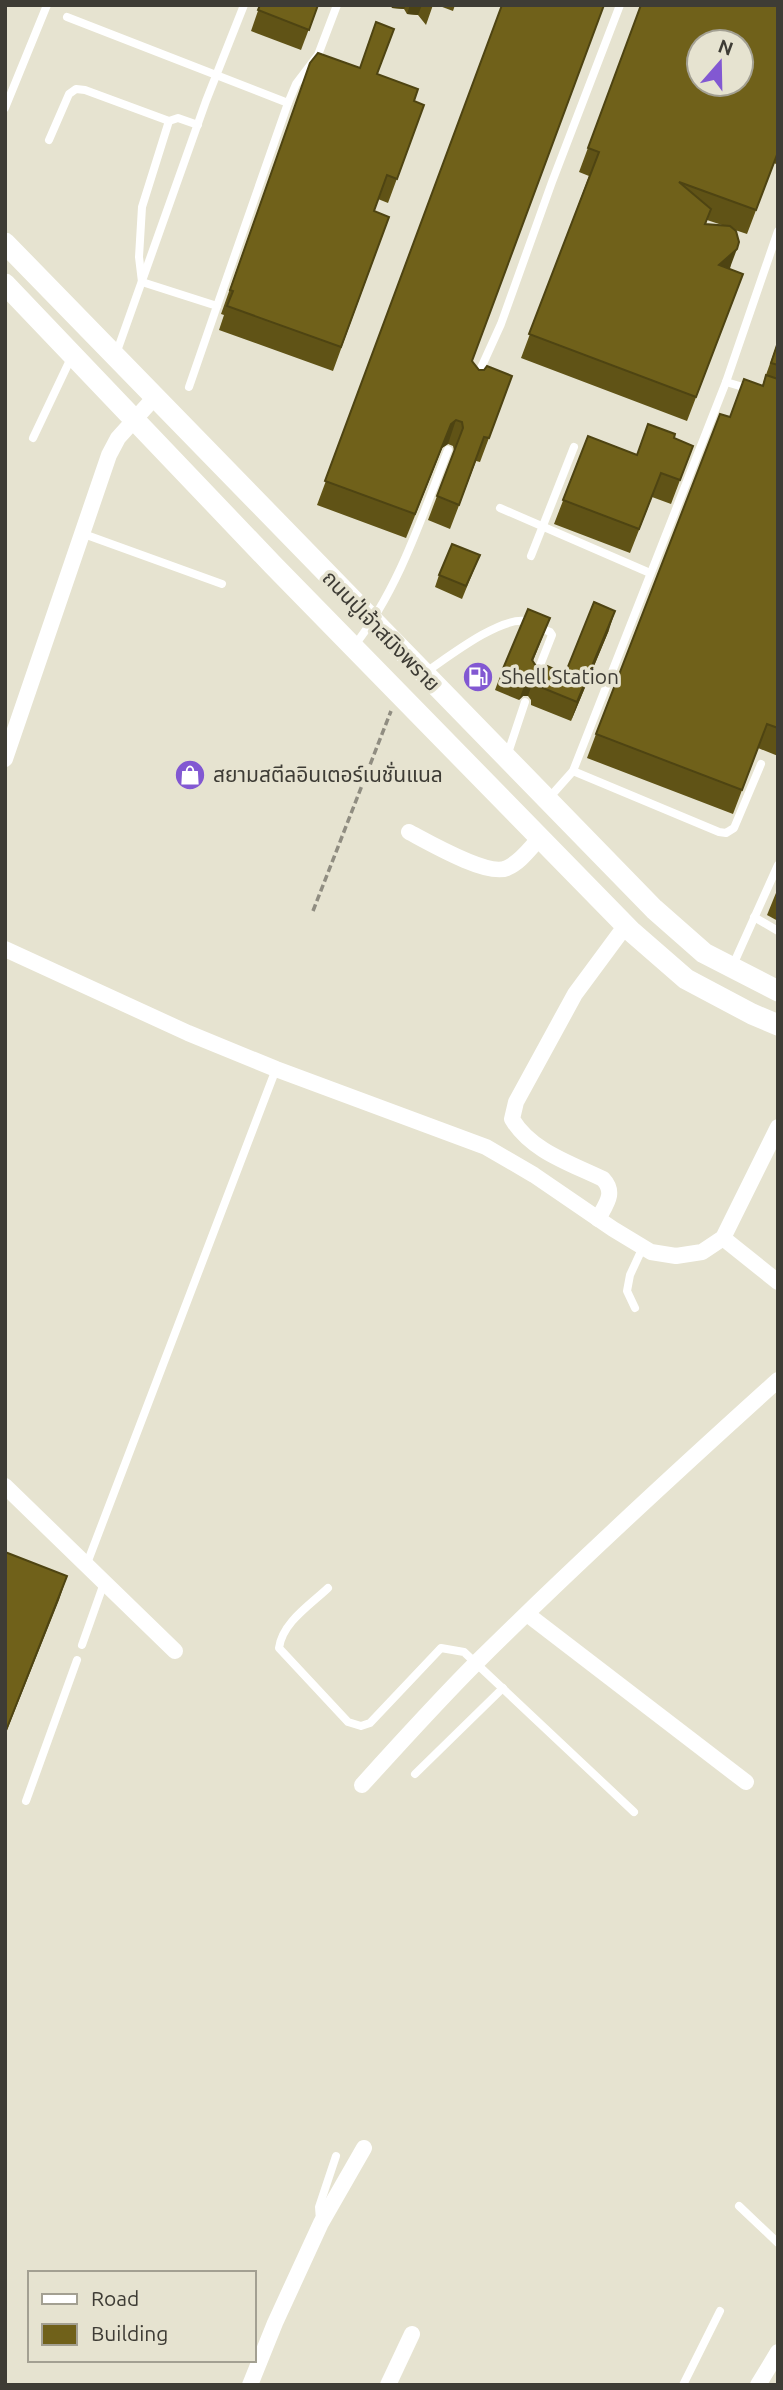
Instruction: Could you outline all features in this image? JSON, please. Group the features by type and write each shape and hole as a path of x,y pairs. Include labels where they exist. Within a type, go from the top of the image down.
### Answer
{"main road":[{"name":"ถนนปู่เจ้าสมิงพราย","path":"5,243 654,909 704,953 778,991"},
{"name":"ถนนปู่เจ้าสมิงพราย","path":"5,284 626,925 686,978 778,1025"}],"street":[{"path":"5,760 109,455 133,419 154,398"},
{"path":"409,832 467,860 505,870 518,862 540,838"},
{"path":"598,1219 610,1197 610,1186 603,1179 540,1149 520,1132 512,1119 516,1101 575,994 626,925"},
{"path":"5,949 188,1033 276,1069 486,1147 534,1175 651,1252 676,1256 702,1252 723,1238 778,1127"},
{"path":"723,1238 778,1282"},
{"path":"362,1785 476,1663 629,1514 778,1380"},
{"path":"5,1486 175,1651"},
{"path":"527,1614 746,1782"},
{"path":"250,2385 321,2223 364,2148"},
{"path":"388,2385 412,2334"},
{"path":"758,2385 778,2352"}],"lane":[{"path":"5,108 47,5"},
{"path":"115,357 244,5"},
{"path":"189,387 288,103 296,84 318,55 337,5"},
{"path":"472,388 501,324 552,181 620,5"},
{"path":"67,17 288,103"},
{"path":"49,141 69,94 76,89 169,121 178,118 198,125"},
{"path":"142,282 139,257 142,207 169,121"},
{"path":"547,800 573,771 726,382 778,230"},
{"path":"142,282 217,306"},
{"path":"33,438 73,354"},
{"path":"726,382 765,394"},
{"path":"531,556 574,447"},
{"path":"354,647 373,622 411,544 448,450"},
{"path":"500,508 650,573"},
{"path":"81,533 222,584"},
{"path":"423,674 483,634 509,623 524,621 552,635 534,682"},
{"path":"506,758 525,702"},
{"path":"573,771 670,813 726,833 734,828 761,764"},
{"path":"732,968 778,864"},
{"path":"754,917 778,931"},
{"path":"86,1566 276,1069"},
{"path":"635,1308 628,1291 630,1275 643,1247"},
{"path":"82,1645 104,1583"},
{"path":"328,1588 286,1628 280,1638 279,1648 348,1723 361,1726 370,1723 441,1648 464,1652 634,1812"},
{"path":"26,1801 76,1660"},
{"path":"415,1774 503,1688"},
{"path":"321,2223 319,2207 336,2156"},
{"path":"739,2206 778,2243"},
{"path":"683,2385 720,2311"}],"path":[{"path":"313,911 398,692"}],"building":[{"path":"260,5 318,5 309,30 258,10"},
{"path":"502,5 604,5 472,361 479,370 484,370 487,366 512,376 489,438 484,437 459,505 437,496 463,428 462,422 456,420 451,424 415,514 325,481"},
{"path":"641,5 778,5 778,152 756,210 679,182 711,209 705,224 730,226 736,231 739,242 737,249 719,265 743,274 696,397 529,334 599,152 588,148"},
{"path":"376,22 394,29 377,74 418,89 414,101 424,105 397,179 387,175 374,211 389,217 341,347 227,306 233,291 230,290 310,63 318,53 360,68"},
{"path":"778,342 778,365 771,363"},
{"path":"766,375 778,379 778,728 767,724 742,790 596,734 720,414 730,417 744,379 763,386"},
{"path":"648,424 675,434 674,438 693,446 680,480 661,473 639,529 563,500 588,436 637,455"},
{"path":"452,544 480,555 466,586 439,575"},
{"path":"594,602 615,611 577,702 538,686 538,681 534,678 530,677 526,681 502,671 528,609 550,618 532,660 538,669 542,670 547,666 565,674"},
{"path":"5,1552 67,1576 5,1733"}],"place":[{"name":"Shell Station","path":"478,677"},
{"name":"สยามสตีลอินเตอร์เนชั่นแนล","path":"190,775"}]}
